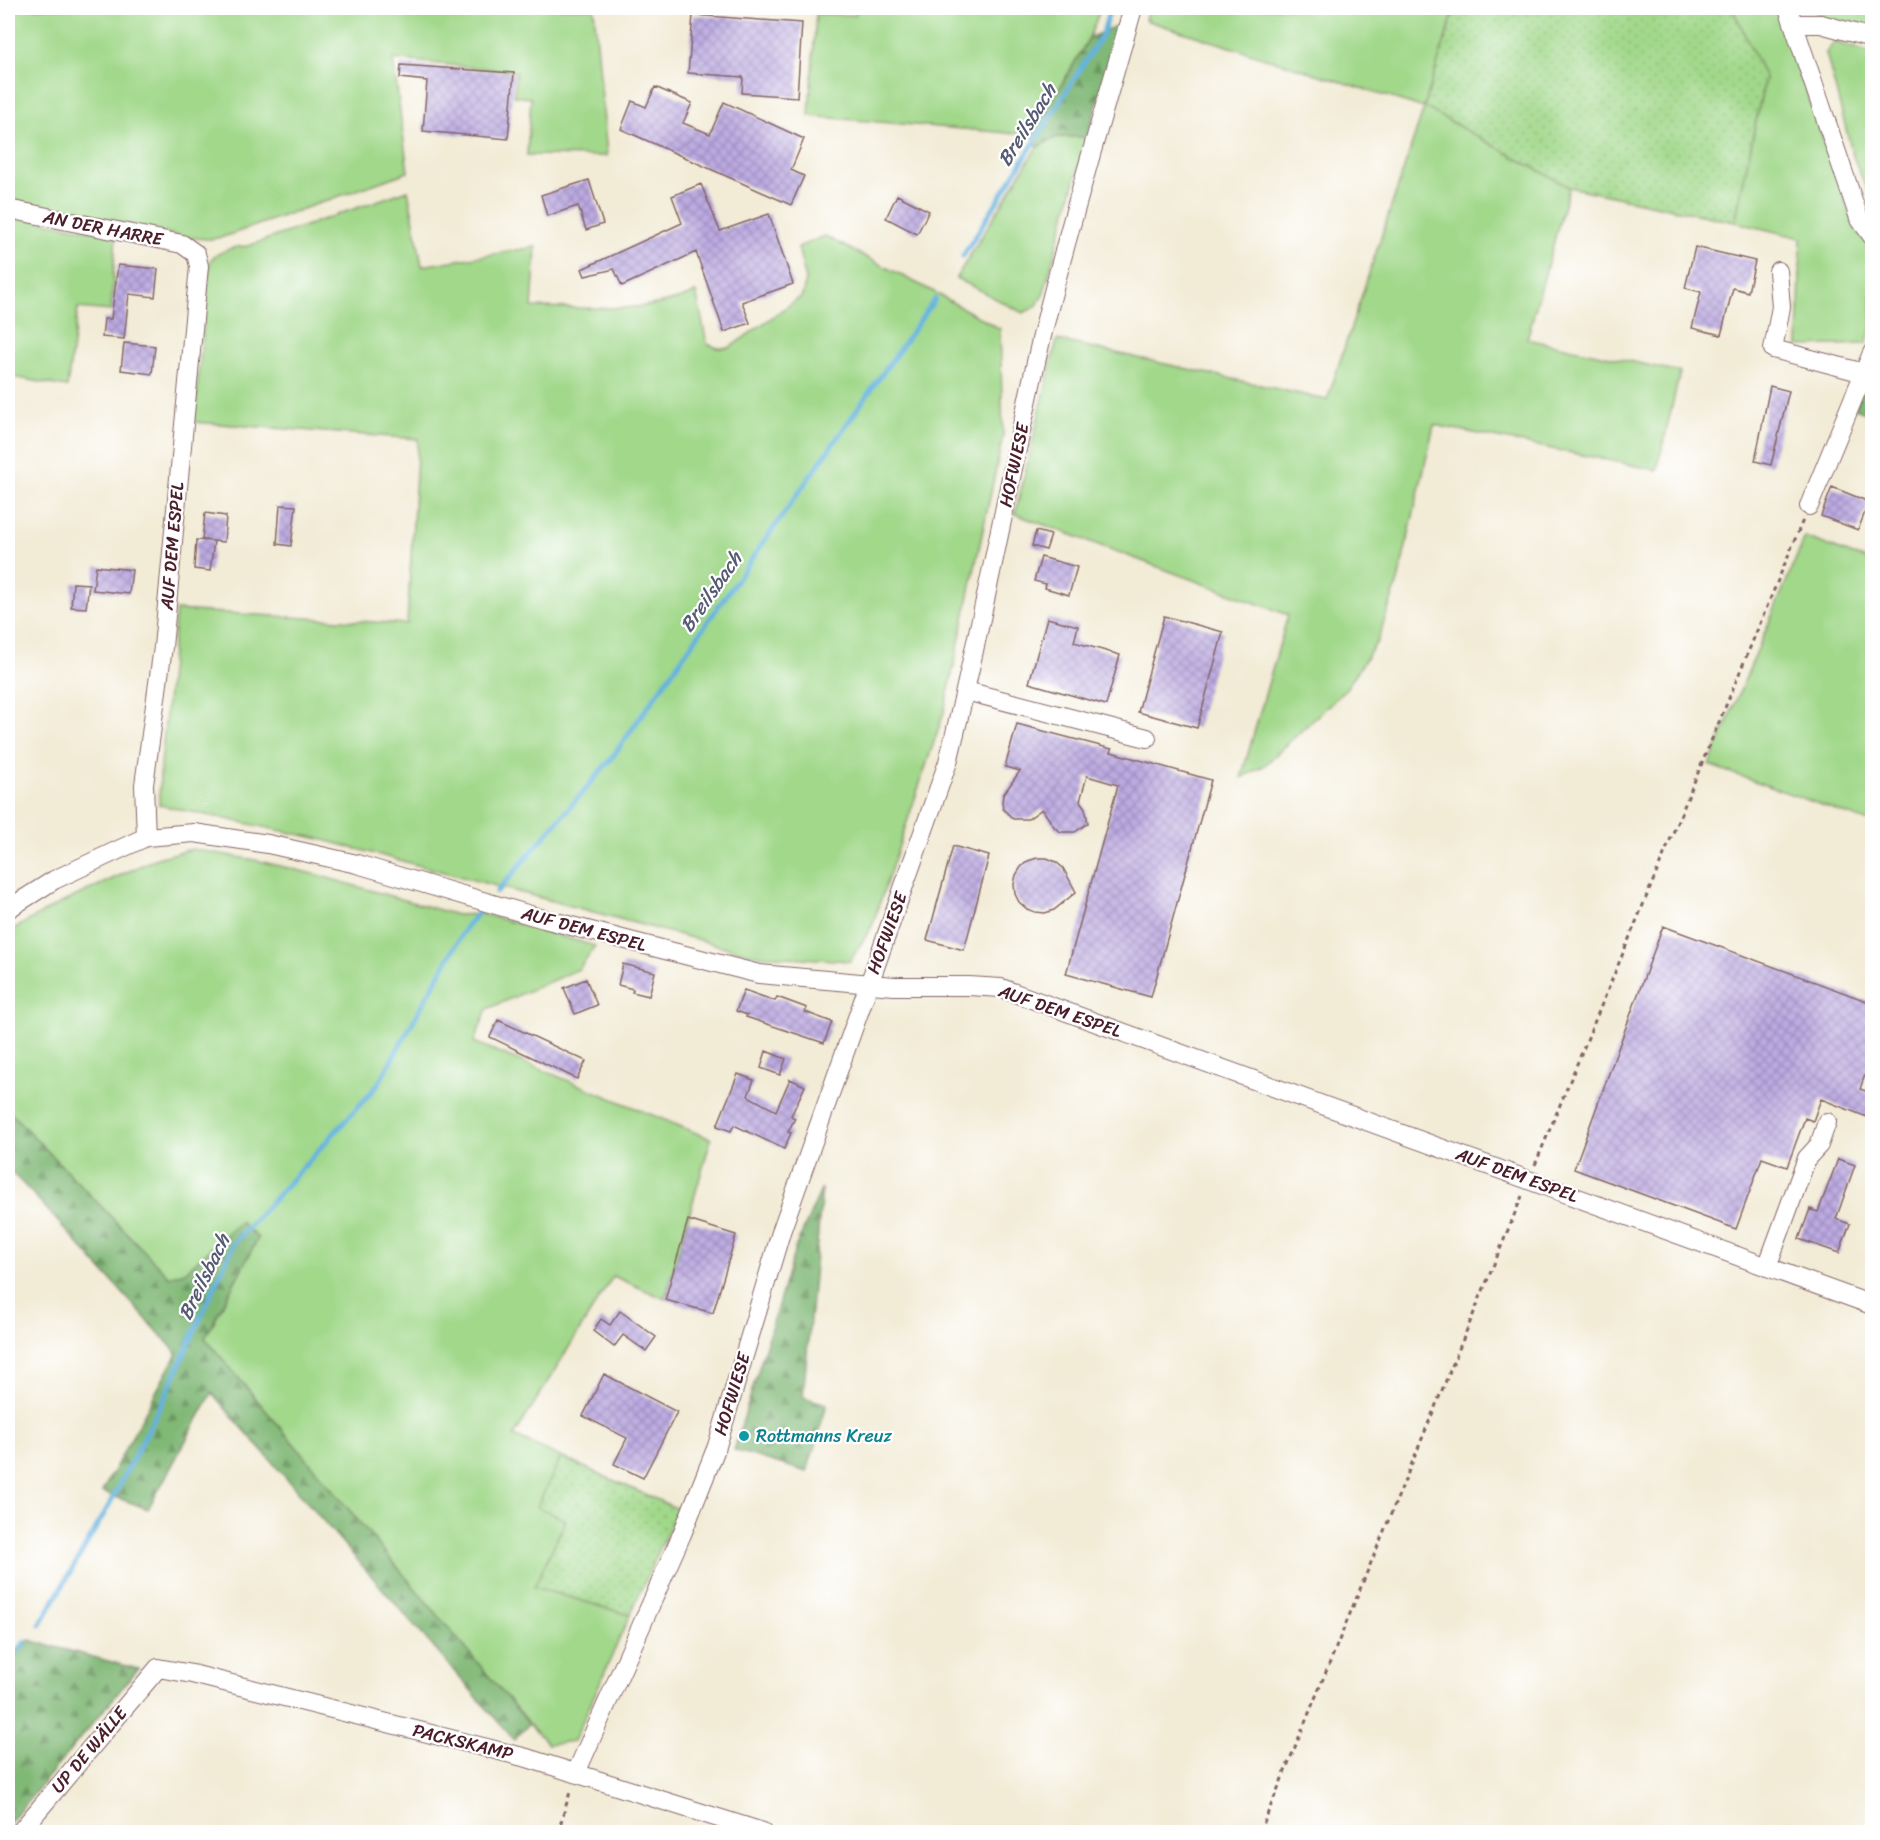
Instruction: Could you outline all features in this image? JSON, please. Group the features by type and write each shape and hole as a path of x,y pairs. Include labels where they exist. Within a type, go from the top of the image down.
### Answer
{"street":[{"name":"HOFWIESE","path":"576,1773 682,1534 717,1446 782,1229 948,762 966,691 1042,338 1133,8"},
{"path":"1791,16 1872,38"},
{"path":"1791,16 1859,218 1872,236"},
{"name":"AN DER HARRE","path":"8,209 182,244 196,254"},
{"name":"AUF DEM ESPEL","path":"146,837 144,785 164,635 199,266 196,254"},
{"path":"1778,271 1781,307 1773,349 1864,373"},
{"path":"1809,506 1872,353"},
{"path":"966,691 1148,738"},
{"name":"AUF DEM ESPEL","path":"8,909 54,880 146,837 194,833 268,844 357,864 544,919 759,974 894,986 1001,988 1872,1305"},
{"path":"1767,1267 1807,1158 1820,1145 1827,1122"},
{"name":"PACKSKAMP","path":"158,1668 192,1674 527,1758 763,1833"},
{"name":"UP DE WÄLLE","path":"20,1833 158,1668"}],"path":[{"path":"558,1833 576,1773"}],"green space":[{"path":"8,8 594,8 607,156 527,155 531,98 514,96 516,72 393,59 408,172 223,237 211,239 190,238 8,199"},
{"path":"856,8 1101,8 1089,38 1032,135 809,116 816,14 855,15"},
{"path":"1148,8 1455,8 1424,107 1569,187 1527,339 1680,372 1657,470 1434,425 1398,581 1377,642 1345,690 1264,766 1241,778 1288,615 1015,514 1057,340 1327,400 1424,108 1145,20"},
{"path":"1455,8 1732,8 1765,78 1735,222 1569,187 1424,107"},
{"path":"1732,8 1777,8 1853,224 1872,252 1872,326 1866,344 1798,346 1801,238 1735,222 1765,78"},
{"path":"1816,8 1872,8 1872,33 1818,19"},
{"path":"1122,23 1087,137 1057,137 1037,147 1032,135 1089,38"},
{"path":"1834,42 1872,53 1872,201 1854,159 1826,53"},
{"path":"1057,137 1087,137 1044,292 1036,307 1023,313 956,278 1037,147"},
{"path":"408,190 422,266 536,247 532,307 636,307 677,299 696,292 707,344 718,348 729,348 802,296 806,280 798,247 825,236 1000,329 1003,436 944,712 872,926 850,961 755,955 316,838 159,805 176,610 407,624 418,439 194,422 210,260 228,250 248,246"},
{"path":"8,215 116,235 111,311 78,308 67,387 8,376"},
{"path":"1872,370 1872,415 1855,409"},
{"path":"1805,537 1872,562 1872,823 1709,765"},
{"path":"192,849 255,860 317,875 457,915 483,914 595,946 579,969 487,1009 474,1042 711,1139 665,1299 613,1276 514,1436 561,1457 538,1506 566,1519 535,1587 630,1615 574,1741 548,1744 529,1724 205,1338 258,1238 240,1222 185,1272 169,1277 8,1110 8,932 55,906 157,858"},
{"path":"8,1110 169,1277 185,1272 240,1222 258,1238 205,1338 529,1724 514,1740 212,1393 148,1509 102,1492 177,1353 8,1169"},
{"path":"822,1188 803,1397 827,1404 807,1472 734,1450 796,1246"},
{"path":"561,1457 678,1509 630,1615 534,1587 566,1520 537,1507"},
{"path":"29,1640 138,1669 8,1825 8,1664"}],"building":[{"path":"693,15 802,23 797,97 742,93 743,77 688,73"},
{"path":"401,65 514,73 508,139 423,131 427,81 400,78"},
{"path":"655,87 692,103 683,123 710,134 724,102 804,139 791,170 804,176 791,205 621,129 632,101 646,107"},
{"path":"589,180 603,224 586,230 578,206 547,216 541,195"},
{"path":"701,184 720,231 769,214 793,284 742,302 750,323 724,332 696,252 622,286 614,269 585,276 582,269 682,223 672,196"},
{"path":"897,195 929,211 917,234 886,218"},
{"path":"1695,247 1755,261 1748,292 1733,288 1721,335 1692,328 1701,292 1685,288"},
{"path":"118,265 158,269 155,297 129,294 124,339 102,337 104,319 111,319"},
{"path":"124,343 155,346 152,374 121,370"},
{"path":"1770,386 1789,391 1771,465 1755,461"},
{"path":"1832,487 1869,502 1858,530 1821,516"},
{"path":"280,505 296,506 291,546 277,544"},
{"path":"205,513 226,516 224,542 202,540"},
{"path":"1036,531 1051,535 1046,550 1032,546"},
{"path":"196,540 214,541 210,571 194,569"},
{"path":"1041,557 1077,567 1069,595 1045,588 1046,584 1034,581"},
{"path":"96,566 132,570 129,594 93,590"},
{"path":"73,583 89,584 86,608 71,607"},
{"path":"1164,616 1223,632 1197,728 1138,712"},
{"path":"1047,618 1078,626 1074,642 1120,655 1106,705 1029,683"},
{"path":"1017,724 1112,749 1111,752 1211,780 1151,997 1066,974 1118,785 1087,776 1080,801 1085,808 1088,823 1075,832 1061,832 1055,828 1042,809 1028,819 1013,819 1003,809 1002,802 1003,795 1020,771 1005,767"},
{"path":"953,846 989,856 964,950 927,940"},
{"path":"1047,858 1063,868 1076,892 1054,910 1045,913 1027,909 1019,902 1015,894 1016,875 1028,861"},
{"path":"1663,926 1872,1003 1872,1055 1860,1089 1872,1093 1872,1119 1821,1099 1813,1121 1805,1118 1787,1167 1762,1158 1736,1229 1574,1169"},
{"path":"623,964 655,972 649,996 632,992 633,989 618,985"},
{"path":"586,979 597,1005 575,1014 564,988"},
{"path":"744,990 775,1001 777,997 807,1008 805,1012 832,1022 824,1043 746,1017 747,1015 736,1011"},
{"path":"498,1020 586,1061 577,1079 490,1037"},
{"path":"766,1051 786,1059 780,1075 761,1068"},
{"path":"738,1074 754,1080 748,1096 776,1111 790,1079 805,1086 791,1116 795,1118 788,1132 791,1133 784,1149 734,1125 731,1131 717,1126"},
{"path":"1838,1159 1855,1165 1836,1219 1850,1224 1839,1253 1799,1239 1810,1209 1818,1212"},
{"path":"688,1220 736,1235 713,1313 665,1300"},
{"path":"620,1311 656,1337 646,1351 623,1335 614,1347 593,1331 601,1319 610,1325"},
{"path":"604,1374 677,1412 643,1478 614,1464 627,1438 583,1416"}],"waterway":[{"name":"Breilsbach","path":"963,256 1103,33 1110,8"},
{"name":"Breilsbach","path":"497,892 611,759 935,299"},
{"name":"Breilsbach","path":"40,1625 108,1507 166,1395 234,1243 377,1086 466,927 478,913"},
{"name":"Breilsbach","path":"8,1661 25,1642"}],"place":[{"name":"Rottmanns Kreuz","path":"744,1436"}]}
